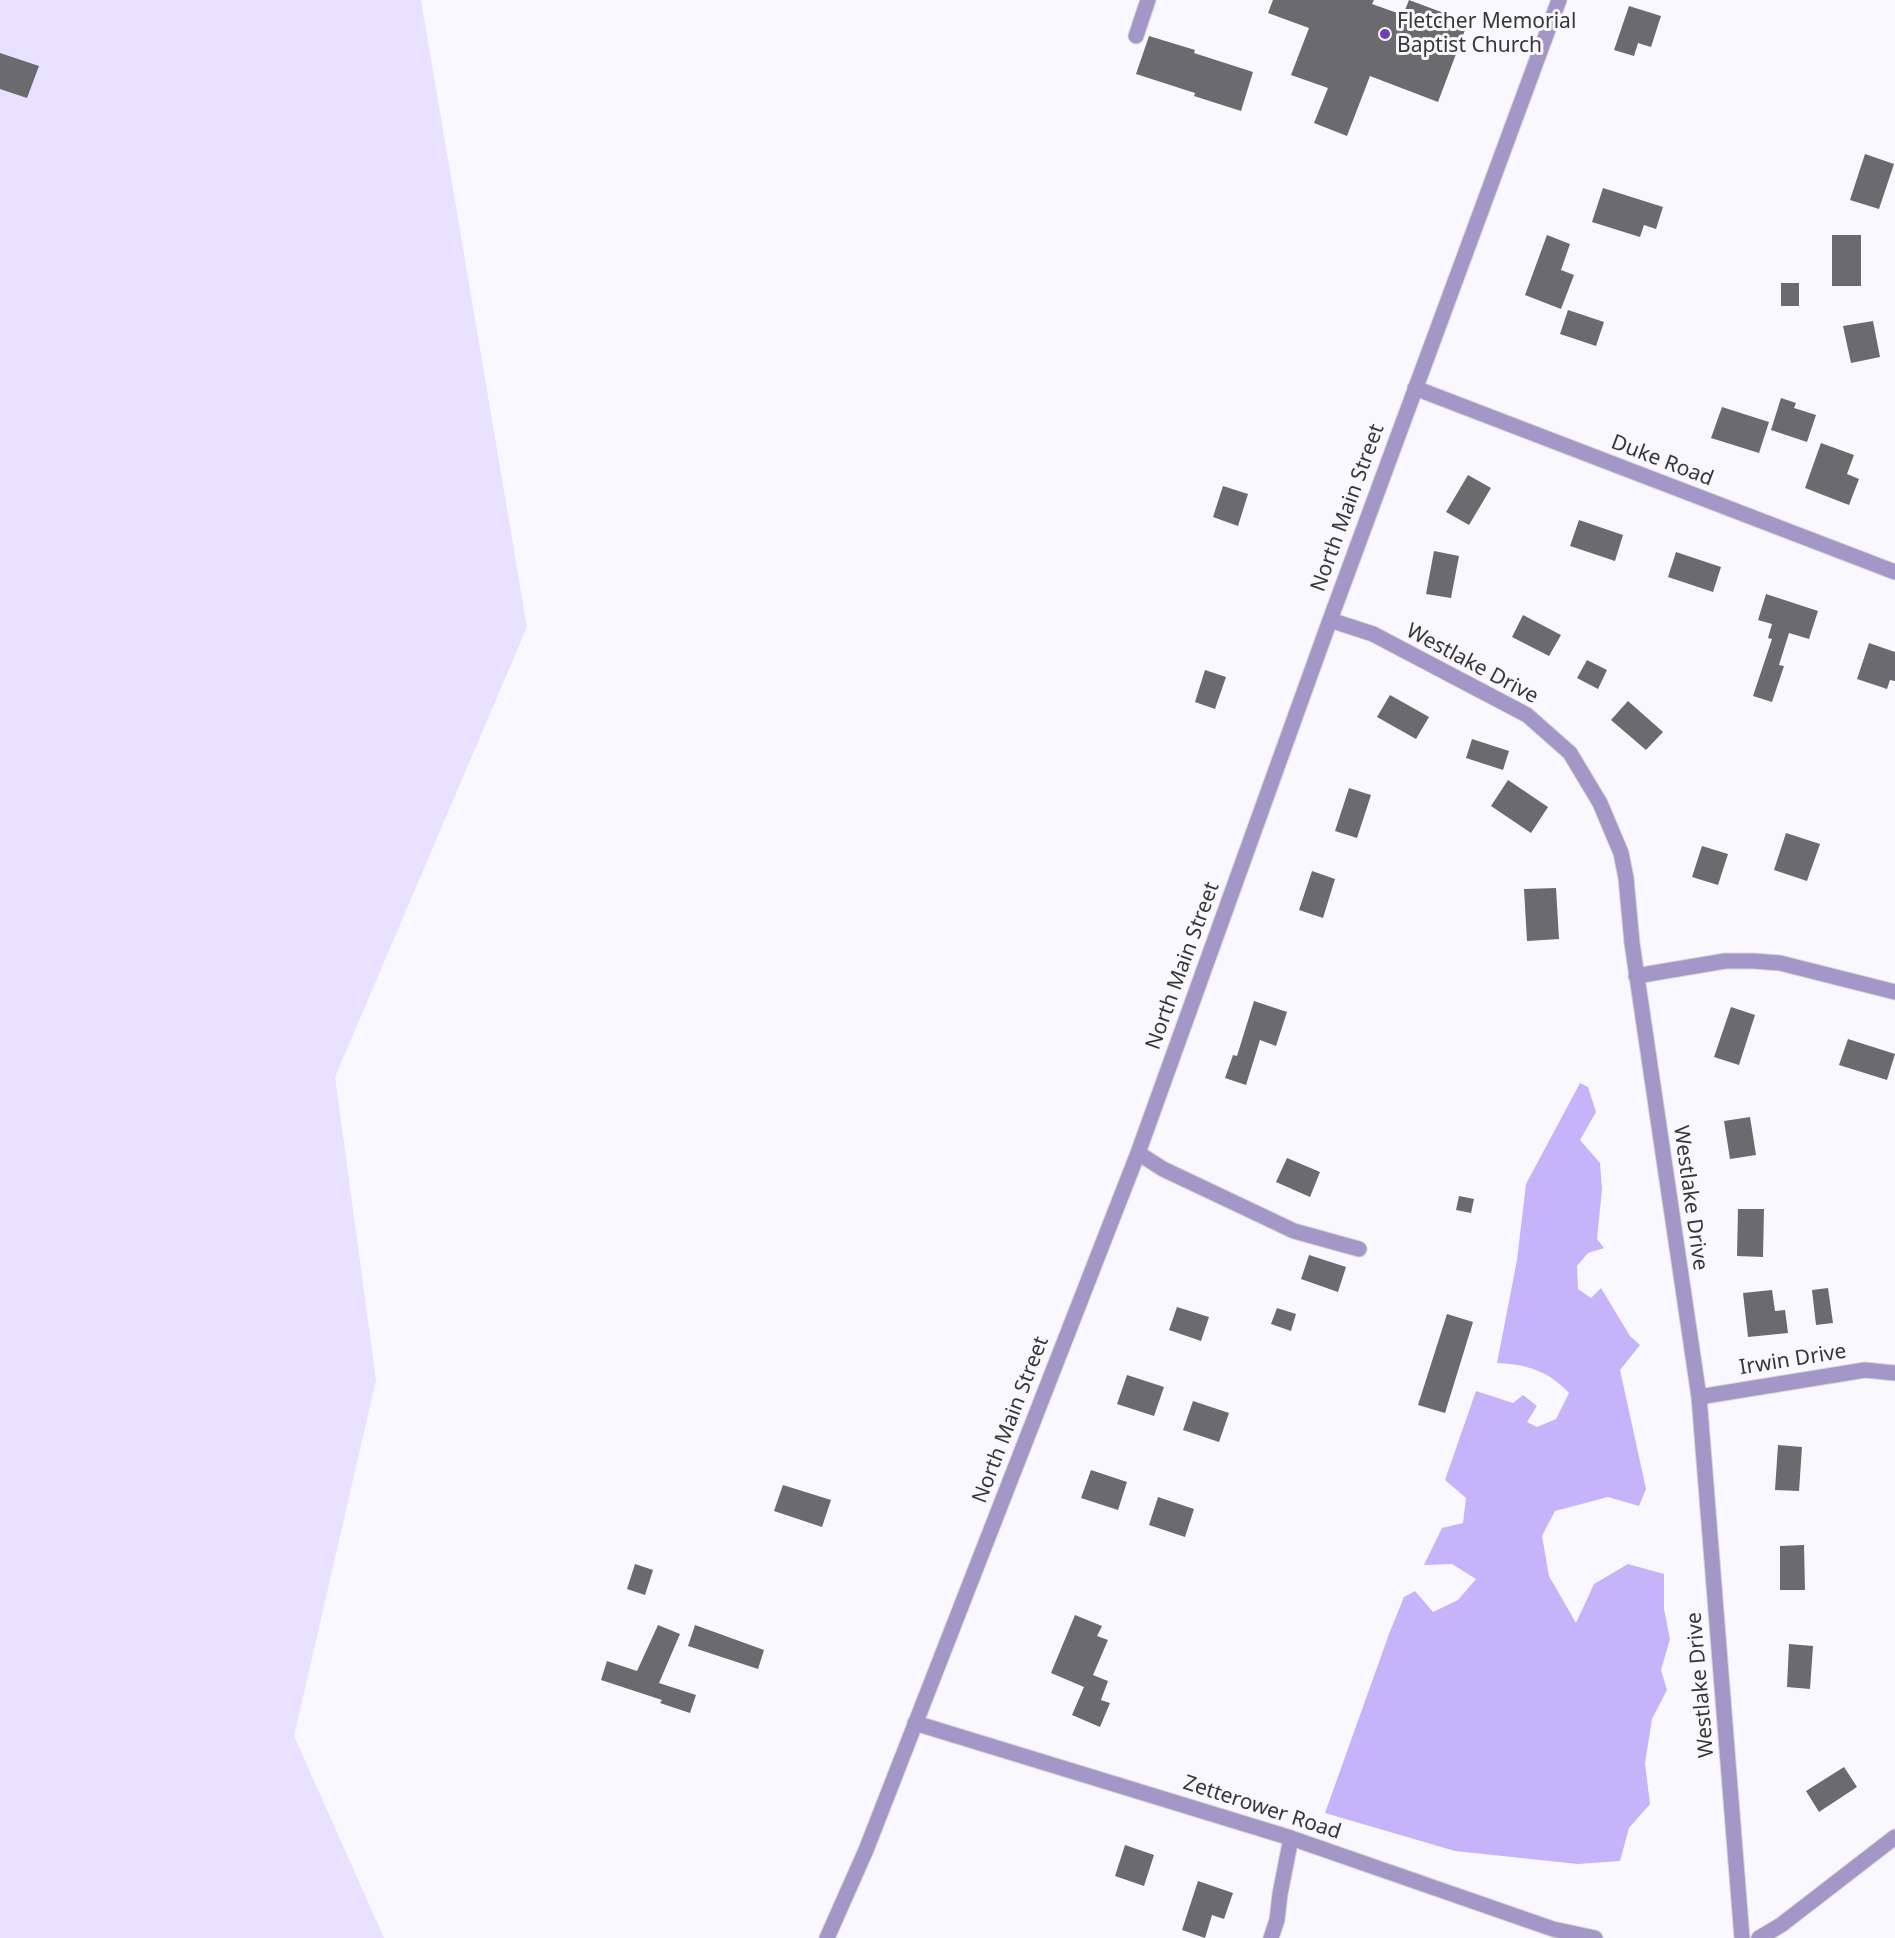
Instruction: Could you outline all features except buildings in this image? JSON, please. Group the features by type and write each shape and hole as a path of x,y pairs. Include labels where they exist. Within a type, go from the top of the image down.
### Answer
{"street":[{"path":"1136,36 1148,0"},
{"name":"North Main Street","path":"827,1938 866,1850 1138,1153 1330,620 1558,0"},
{"name":"Duke Road","path":"1415,388 1895,572"},
{"name":"Westlake Drive","path":"1330,620 1373,634 1527,715 1570,753 1600,803 1621,853 1626,878 1636,976 1699,1397 1742,1938"},
{"path":"1636,976 1725,961 1753,961 1780,963 1895,992"},
{"path":"1138,1153 1163,1169 1294,1230 1359,1249"},
{"name":"Irwin Drive","path":"1699,1397 1865,1370 1895,1373"},
{"name":"Zetterower Road","path":"915,1723 1290,1838 1552,1929 1595,1938"},
{"path":"1759,1938 1781,1925 1895,1837"},
{"path":"1271,1938 1277,1920 1290,1838"}],"shaded area":[{"path":"0,0 421,0 527,627 335,1077 376,1380 294,1736 384,1938 0,1938"},
{"path":"1580,1083 1588,1087 1596,1112 1580,1140 1600,1163 1602,1189 1597,1239 1604,1248 1588,1253 1577,1266 1578,1289 1591,1298 1601,1288 1630,1336 1640,1345 1620,1370 1646,1489 1639,1506 1608,1497 1555,1511 1542,1536 1549,1576 1576,1623 1594,1584 1628,1564 1664,1574 1664,1609 1670,1639 1661,1670 1667,1690 1652,1719 1645,1763 1650,1804 1629,1828 1620,1861 1578,1864 1455,1851 1325,1813 1404,1597 1415,1591 1433,1612 1458,1600 1476,1579 1452,1564 1424,1565 1442,1528 1463,1523 1466,1498 1445,1480 1476,1391 1513,1403 1523,1395 1537,1406 1527,1422 1537,1427 1556,1419 1569,1393 1553,1379 1536,1370 1497,1363 1517,1260 1526,1184"}],"place":[{"name":"Fletcher Memorial Baptist Church","path":"1385,34"}]}
